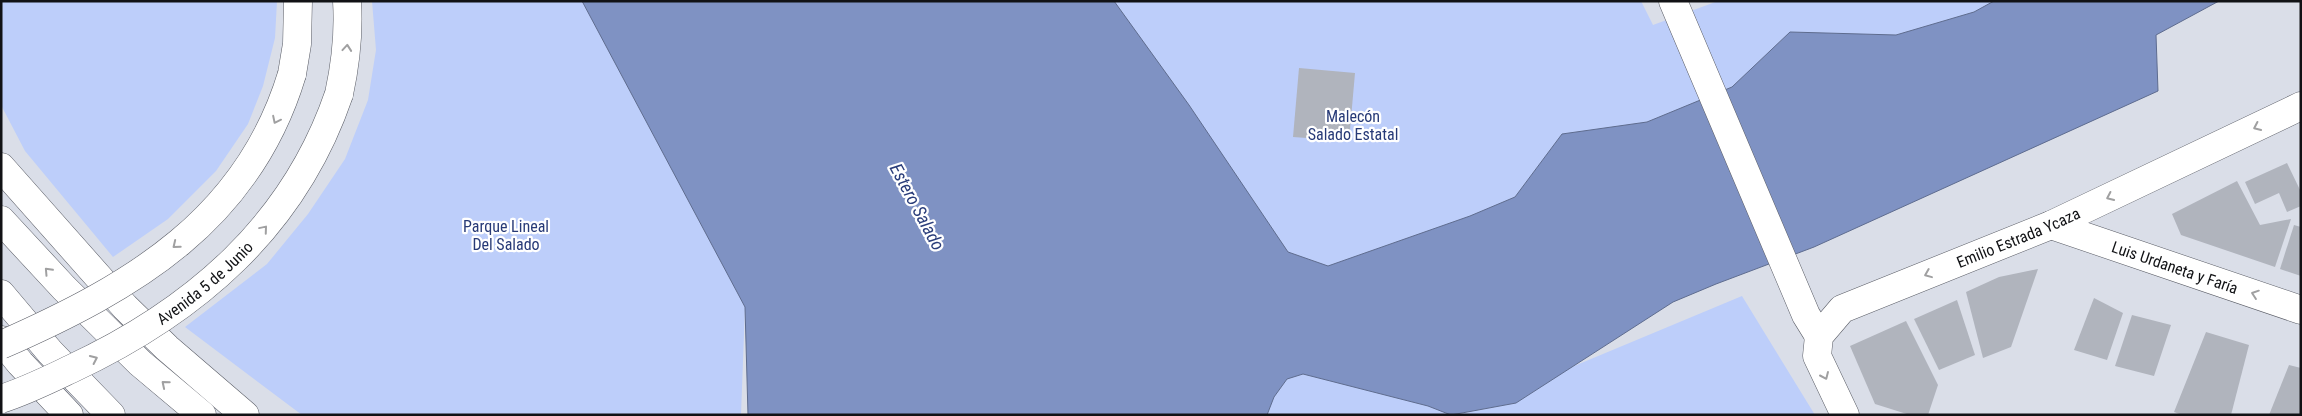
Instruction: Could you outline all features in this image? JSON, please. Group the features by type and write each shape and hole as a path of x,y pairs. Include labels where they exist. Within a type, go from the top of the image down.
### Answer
{"main road":[{"path":"1,346 49,324 134,277 208,219 239,182 262,148 282,108 292,74 297,44 298,1"},
{"name":"Avenida 5 de Junio","path":"1,399 27,391 114,350 160,321 224,270 264,231 312,160 327,128 339,94 348,38 347,1"},
{"path":"1673,1 1802,305 1819,336 1817,356 1845,415"},
{"name":"Emilio Estrada Ycaza","path":"1819,336 1842,309 2051,225 2301,106"},
{"path":"1,153 27,198"},
{"path":"1,168 125,307 167,348 245,415"},
{"path":"1,220 64,288 140,363 202,415"},
{"name":"Luis Urdaneta y Faría","path":"2051,225 2301,310"},
{"path":"1,294 50,352 111,415"},
{"path":"1,340 69,415"}],"green space":[{"path":"1,1 277,1 275,38 263,86 248,124 216,171 168,219 113,257 25,151 1,105"},
{"name":"Parque Lineal Del Salado","path":"372,1 582,1 745,307 741,415 302,415 185,327 267,264 308,214 345,159 368,100 376,50"},
{"name":"Malecón Salado Estatal","path":"1114,1 1641,1 1653,25 1718,1 1994,1 1974,12 1896,35 1790,32 1732,87 1647,122 1562,134 1515,197 1470,216 1328,266 1288,252 1189,105"},
{"path":"1742,296 1815,415 1454,415 1516,403 1567,369"},
{"path":"1303,374 1428,406 1451,415 1267,415 1274,397 1287,379"}],"water":[{"name":"Estero Salado","path":"582,1 1114,1 1189,105 1288,252 1328,266 1470,216 1515,197 1562,134 1647,122 1732,87 1790,32 1896,35 1974,12 1994,1 2219,1 2156,35 2158,91 1814,247 1673,302 1516,403 1451,415 1428,406 1303,374 1287,379 1274,397 1267,415 748,415 745,307"}],"building":[{"path":"1299,68 1355,73 1349,141 1293,137"},
{"path":"2287,163 2301,192 2301,206 2287,212 2279,193 2255,204 2245,182"},
{"path":"2237,181 2260,225 2291,219 2275,267 2181,235 2172,214"},
{"path":"2294,225 2301,227 2301,276 2280,269"},
{"path":"2038,269 2011,347 1983,358 1966,292 1999,277"},
{"path":"2094,298 2123,313 2107,360 2074,350"},
{"path":"1957,300 1975,355 1939,370 1914,319"},
{"path":"2132,315 2171,325 2154,376 2115,366"},
{"path":"1906,321 1938,385 1928,415 1910,415 1875,404 1850,346"},
{"path":"2206,332 2249,345 2231,415 2182,415 2174,412"},
{"path":"2289,365 2301,368 2301,415 2269,415"}]}
